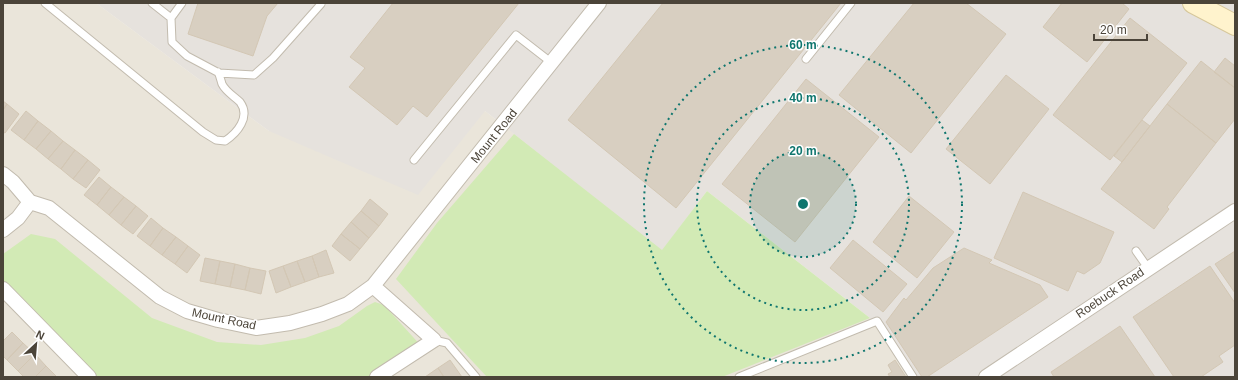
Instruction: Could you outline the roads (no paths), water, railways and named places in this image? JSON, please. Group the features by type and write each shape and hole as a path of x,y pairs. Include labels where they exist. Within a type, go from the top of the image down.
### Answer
{"street":[{"name":"Mount Road","path":"30,202 49,208 160,296 187,311 218,320 256,328 290,323 322,314 348,304 373,286 599,3"},
{"path":"1193,3 1235,25"},
{"path":"3,174 13,182 30,202 18,218 3,230"},
{"name":"Roebuck Road","path":"986,377 1235,211"},
{"path":"373,286 434,340 376,377"},
{"path":"3,289 89,377"}],"lane":[{"path":"45,3 204,132 216,140 225,140 239,129 243,117 243,109 240,102 223,85 218,72"},
{"path":"152,3 170,18"},
{"path":"182,3 170,18 172,42 187,56 218,72 254,75 273,58 321,4"},
{"path":"806,59 851,3"},
{"path":"414,160 516,35 552,63"},
{"path":"1136,252 1148,268"},
{"path":"739,377 877,321 913,377"},
{"path":"434,340 447,343 476,377"}]}
